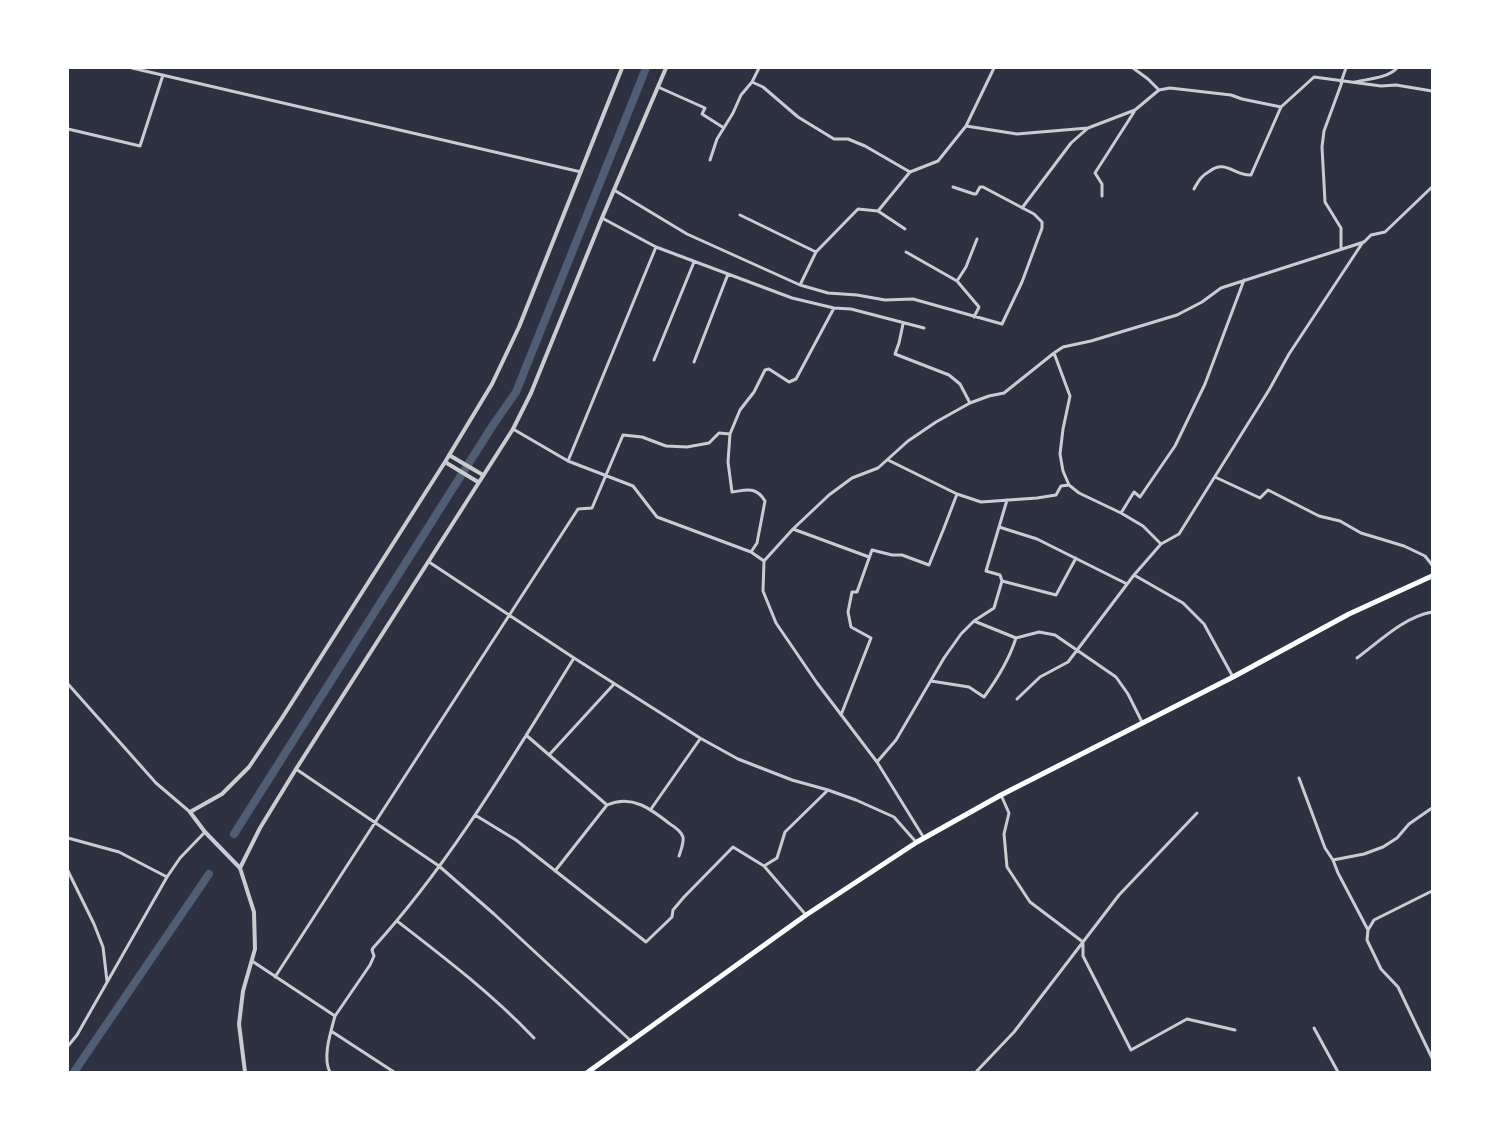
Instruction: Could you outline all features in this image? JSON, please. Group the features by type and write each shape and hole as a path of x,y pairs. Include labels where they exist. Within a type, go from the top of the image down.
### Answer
{"main road":[{"path":"588,1072 806,915 917,842 1001,795 1233,677 1349,614 1432,576"}],"street":[{"path":"132,68 581,172"},
{"path":"190,812 222,794 249,767 445,462 492,384 519,327 622,68"},
{"path":"240,867 260,828 296,769 513,429 531,393 666,68"},
{"path":"710,160 717,139 759,68"},
{"path":"878,211 910,172 938,161 966,126 994,68"},
{"path":"1132,68 1159,90"},
{"path":"1346,68 1340,85 1375,78 1395,71 1397,68"},
{"path":"68,129 140,146 163,75"},
{"path":"1194,189 1200,177 1215,166 1223,166 1251,175 1281,107 1314,77 1381,86 1396,84 1432,91"},
{"path":"752,82 762,87 798,117 834,139 848,139 865,146 910,172"},
{"path":"1341,249 1341,228 1325,202 1322,147 1324,131 1342,82"},
{"path":"658,87 705,108 702,114 724,128"},
{"path":"1102,196 1102,184 1095,172 1135,110 1159,90 1170,88 1231,95 1281,107"},
{"path":"966,126 1017,134 1088,128 1135,110"},
{"path":"1022,208 1071,143 1088,128"},
{"path":"614,190 687,234 800,285 828,293 885,300 913,299 1002,324 1022,282 1042,225 1034,214 983,187 980,187 976,194 953,187"},
{"path":"1017,699 1040,677 1068,662 1134,575 1161,544 1179,534 1269,390 1288,354 1364,242 1371,236 1385,232 1432,187"},
{"path":"800,285 816,252 858,209 878,211 905,229"},
{"path":"740,215 816,252"},
{"path":"602,218 656,248 792,298 834,308 850,309 924,328"},
{"path":"957,281 966,267 977,239"},
{"path":"924,838 877,762 817,683 777,623 762,591 764,561 829,495 852,478 878,468 908,441 936,422 970,403 1004,393 1063,347 1091,342 1177,315 1202,302 1221,288 1364,242"},
{"path":"568,461 656,248"},
{"path":"906,252 957,281 979,307 974,317"},
{"path":"654,360 694,262"},
{"path":"694,362 728,274"},
{"path":"1121,513 1134,492 1140,497 1175,446 1205,384 1244,280"},
{"path":"751,552 757,543 765,501 761,494 750,489 732,492 728,462 730,435 740,410 754,392 765,370 769,369 789,382 796,379 834,308"},
{"path":"903,323 895,354 949,375 960,384 970,403"},
{"path":"1054,353 1070,396 1060,454 1066,486"},
{"path":"513,429 568,461 633,486 657,517 751,552 764,561"},
{"path":"275,977 578,509 592,508 623,435 642,437 666,446 687,447 709,443 718,434 730,435"},
{"path":"449,455 483,475"},
{"path":"887,460 957,494 981,502 1056,495 1066,486"},
{"path":"445,462 478,482"},
{"path":"1215,477 1260,498 1268,490 1319,516 1340,521 1361,533 1404,546 1425,556 1432,565"},
{"path":"1066,486 1143,526 1161,544"},
{"path":"841,715 871,638 851,627 848,612 850,597 852,592 857,592 872,550 902,555 929,565 957,494"},
{"path":"877,762 896,740 944,657 961,634 994,608 1002,581 1000,575 986,571 1007,500"},
{"path":"999,527 1037,539 1127,584"},
{"path":"793,529 869,557"},
{"path":"1002,581 1056,595 1076,558"},
{"path":"427,561 700,738 738,759 792,780 856,800 894,817 917,842"},
{"path":"1134,575 1183,603 1204,624 1233,677"},
{"path":"1357,658 1420,615 1432,612"},
{"path":"975,621 1016,638 1039,632 1055,635 1116,677 1128,694 1142,723"},
{"path":"931,681 969,687 984,698 1010,658 1016,638"},
{"path":"330,1072 327,1068 328,1047 334,1016 370,965 374,956 373,948 440,866 475,815 574,658"},
{"path":"68,684 156,783 190,812 205,832 240,867 254,912 255,949 243,991 239,1024 245,1072"},
{"path":"549,755 614,684"},
{"path":"526,735 607,805"},
{"path":"651,809 700,738"},
{"path":"296,769 440,866 631,1041"},
{"path":"1299,778 1324,848 1333,860 1368,930"},
{"path":"764,866 777,858 785,832 828,790"},
{"path":"1001,795 1009,813 1004,834 1007,867 1030,902 1083,942"},
{"path":"555,871 607,805 618,801 628,801 651,809 679,830 683,836 679,856"},
{"path":"1333,860 1364,854 1383,847 1397,838 1409,824 1432,808"},
{"path":"976,1072 1014,1032 1119,895 1197,813"},
{"path":"475,815 516,840 646,942 672,917 674,910 684,897 733,847 764,866 806,915"},
{"path":"68,1046 77,1035 167,877 180,858 205,832"},
{"path":"68,838 119,852 167,877"},
{"path":"68,871 103,947 107,983"},
{"path":"1432,891 1374,920 1368,930 1367,940 1381,969 1398,987 1432,1058"},
{"path":"397,921 467,975 513,1015 534,1038"},
{"path":"1083,942 1083,956 1131,1050 1187,1019 1235,1030"},
{"path":"252,961 334,1016"},
{"path":"1314,1028 1338,1072"},
{"path":"331,1031 394,1072"}],"waterway":[{"path":"234,834 516,392 646,68"},
{"path":"74,1072 209,874"}]}
